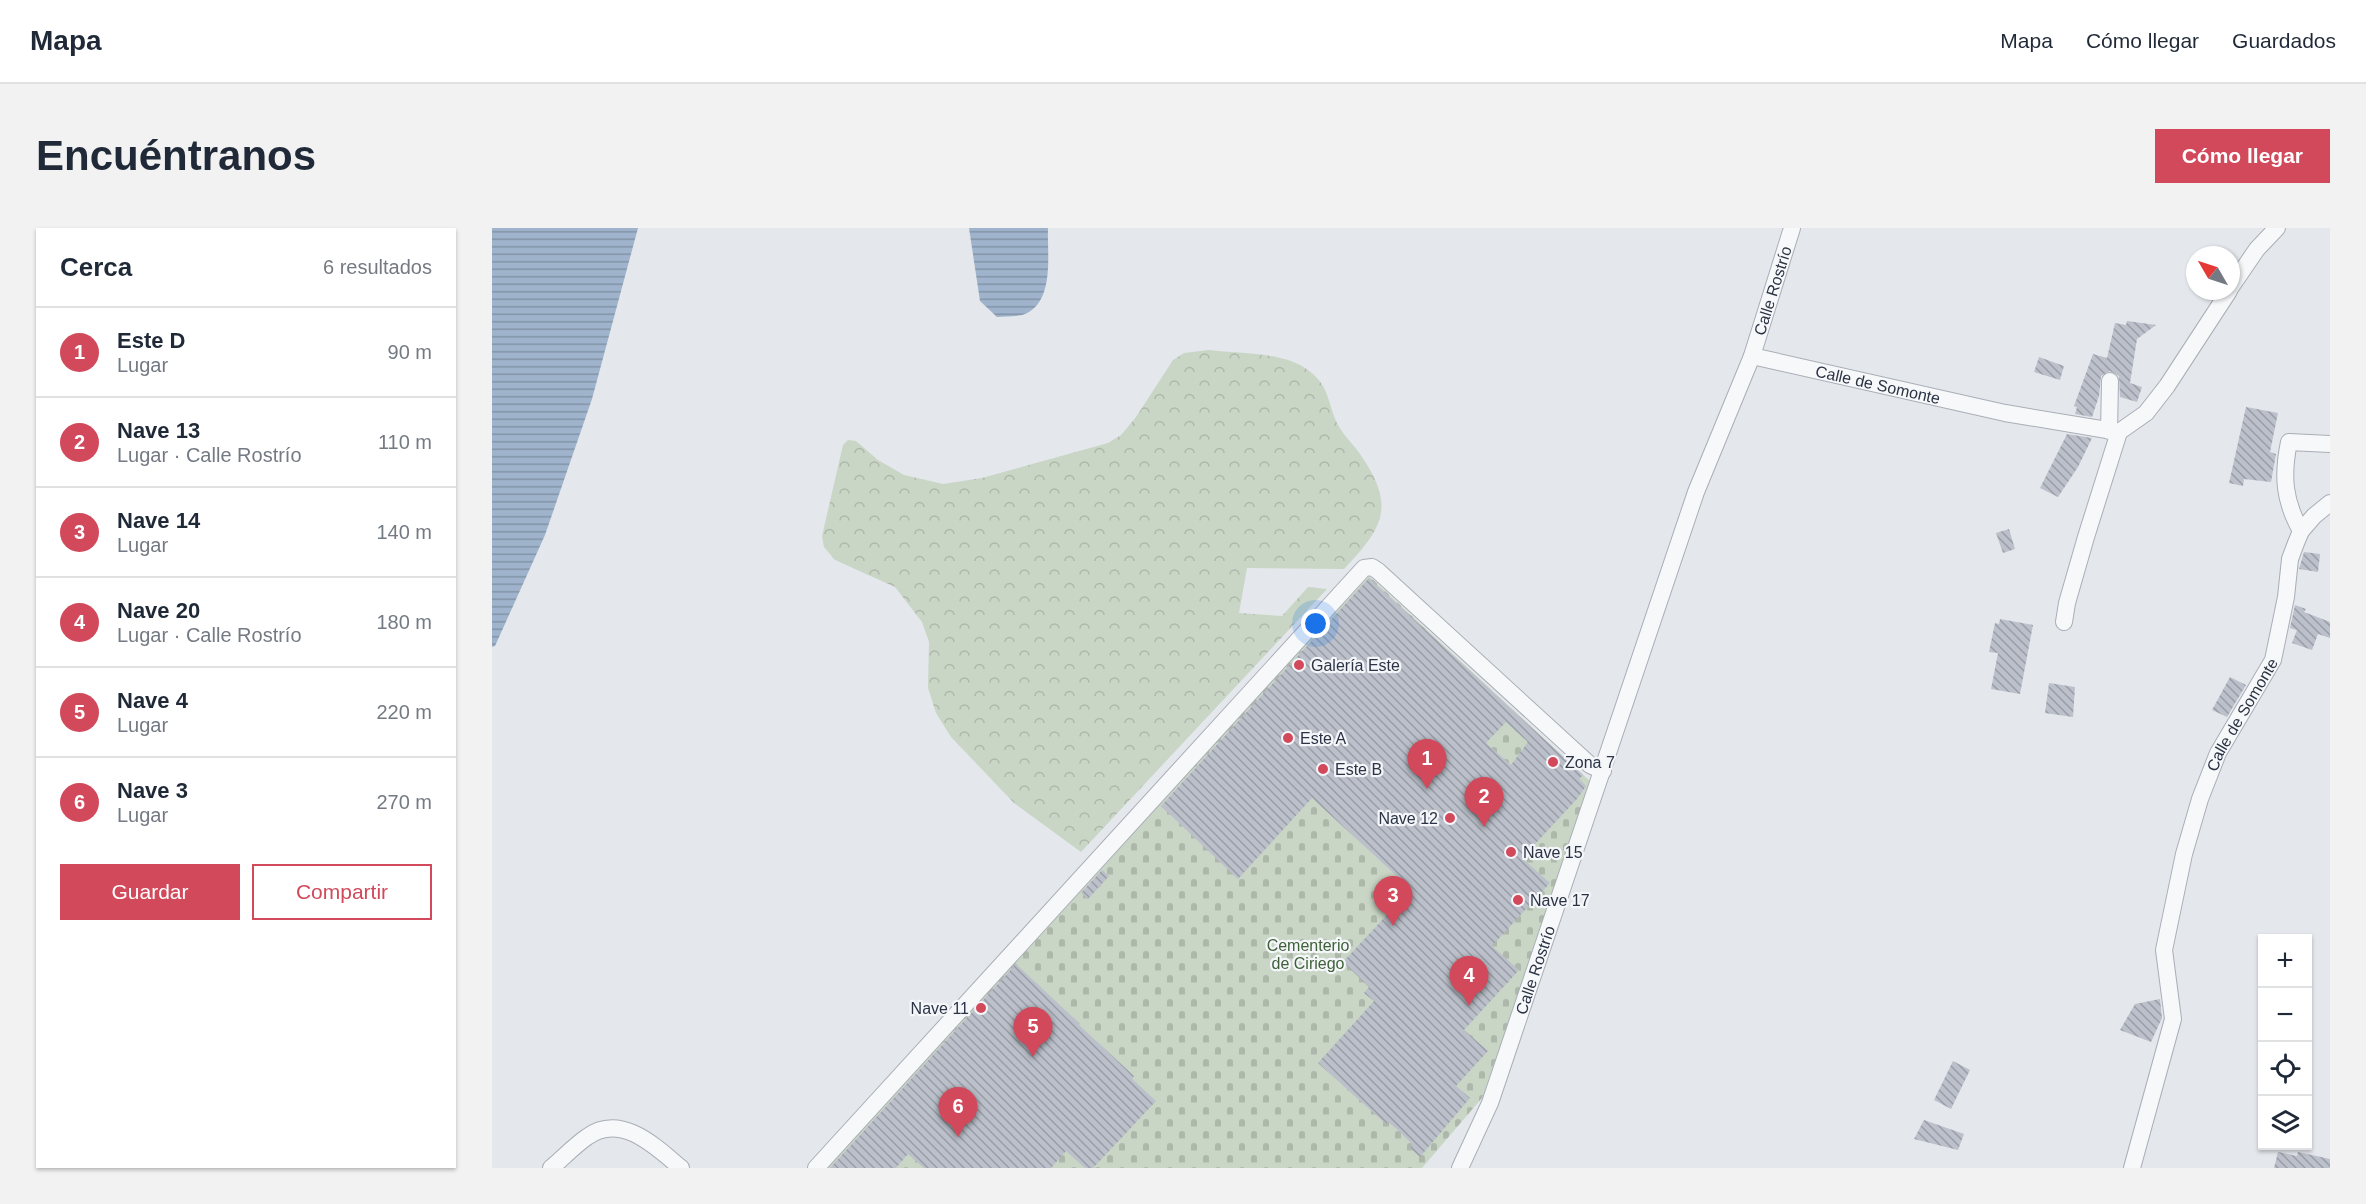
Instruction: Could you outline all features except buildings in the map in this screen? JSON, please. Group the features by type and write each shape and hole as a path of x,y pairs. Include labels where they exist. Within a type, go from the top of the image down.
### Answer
{"street":[{"name":"Calle Rostrío","path":"1460,1168 1490,1103 1696,492 1752,356 1792,228"},
{"path":"2240,275 2258,249 2277,228"},
{"path":"2114,432 2146,413 2167,386 2223,300"},
{"name":"Calle de Somonte","path":"1752,356 1974,406 2114,432"},
{"path":"2064,622 2067,603 2114,432 2110,381"},
{"path":"2301,531 2286,498 2284,468 2289,442 2330,444"},
{"name":"Calle de Somonte","path":"2132,1168 2172,1019 2164,950 2175,896 2200,799 2214,762 2273,660 2290,559 2301,531 2330,503"},
{"path":"816,1168 1364,568 1372,567 1378,571 1590,765 1603,771"},
{"path":"551,1168 589,1135 619,1127 644,1137 681,1168"}],"green space":[{"path":"1209,350 1260,354 1286,359 1315,376 1325,389 1338,425 1371,472 1381,502 1380,515 1376,528 1368,541 1344,569 1247,568 1239,613 1282,616 1308,587 1327,589 1081,852 1014,803 951,737 936,713 928,688 929,642 922,622 895,587 835,560 824,547 822,536 843,445 848,440 856,441 878,460 904,475 943,484 982,478 1108,443 1121,435 1136,417 1173,360 1184,353"},
{"name":"Cementerio de Ciriego","path":"1369,576 1591,782 1482,1098 1422,1168 822,1168"}],"water":[{"path":"492,228 638,228 592,399 545,535 495,646 492,647"},
{"path":"969,228 1048,228 1047,276 1041,299 1035,308 1022,315 997,317 980,301"}],"place":[{"name":"Galería Este","path":"1299,665"},
{"name":"Este A","path":"1288,738"},
{"name":"Zona 7","path":"1553,762"},
{"name":"Este B","path":"1323,769"},
{"name":"Este D","path":"1427,789"},
{"name":"Nave 12","path":"1450,818"},
{"name":"Nave 13","path":"1484,827"},
{"name":"Nave 15","path":"1511,852"},
{"name":"Nave 17","path":"1518,900"},
{"name":"Nave 14","path":"1393,926"},
{"name":"Nave 20","path":"1469,1006"},
{"name":"Nave 11","path":"981,1008"},
{"name":"Nave 4","path":"1033,1057"},
{"name":"Nave 3","path":"958,1137"}]}
